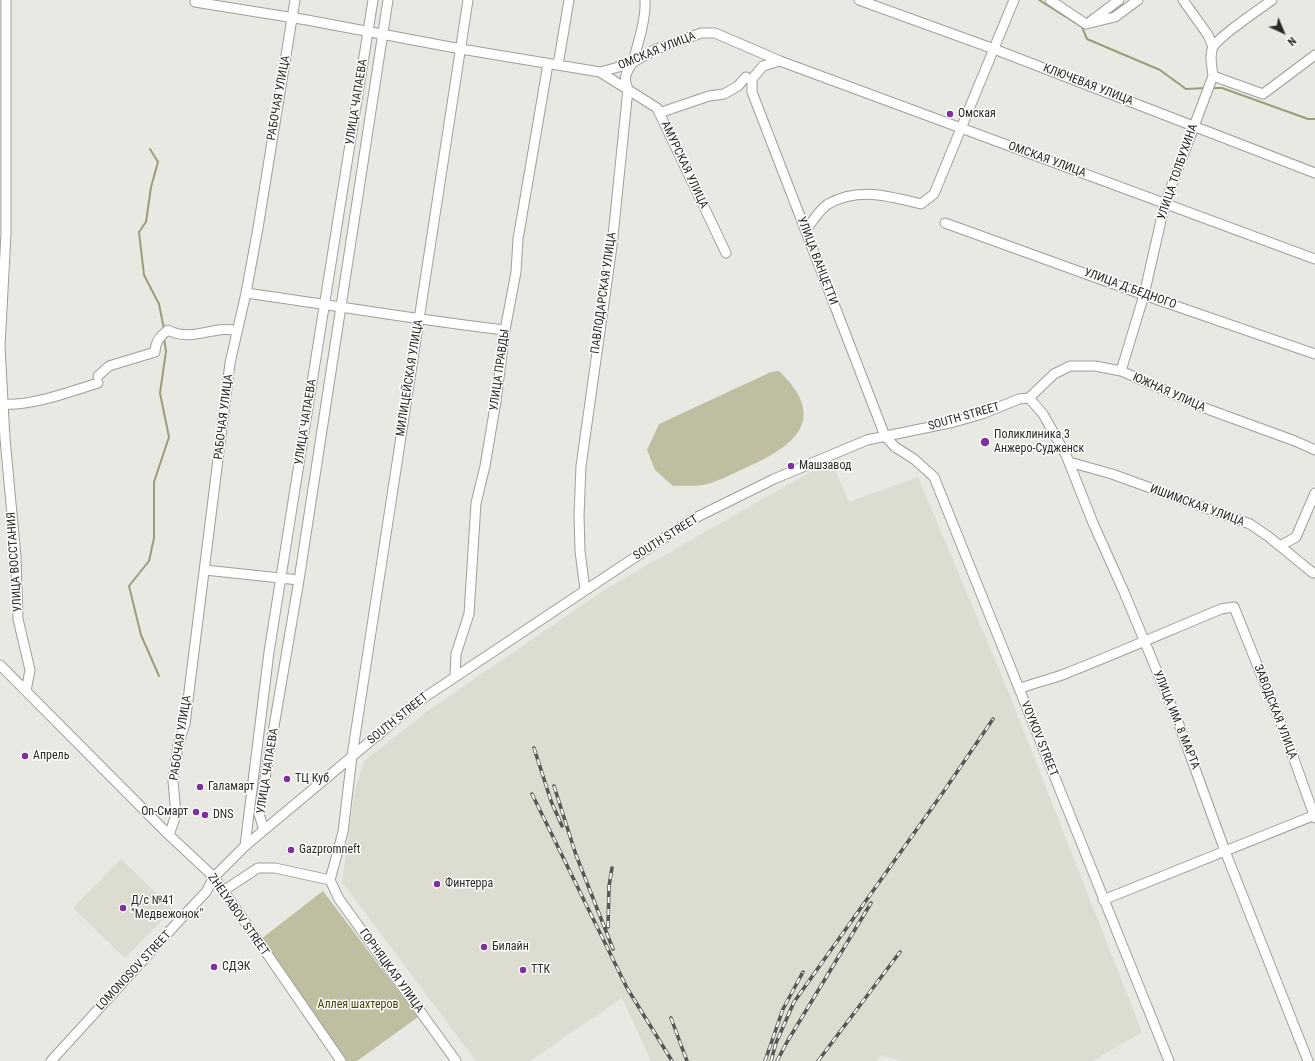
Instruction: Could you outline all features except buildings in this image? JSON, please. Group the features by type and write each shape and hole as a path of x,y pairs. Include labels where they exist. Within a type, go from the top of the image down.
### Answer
{"street":[{"name":"УЛИЦА ВОССТАНИЯ","path":"6,0 0,346 3,404 2,439 16,556 18,619 30,670 26,691"},
{"name":"РАБОЧАЯ УЛИЦА","path":"169,835 176,815 173,781 178,744 185,724 230,363 246,293 295,0"},
{"name":"УЛИЦА ЧАПАЕВА","path":"245,846 269,652 373,0"},
{"name":"УЛИЦА ЧАПАЕВА","path":"264,830 259,814 299,580 388,0"},
{"name":"МИЛИЦЕЙСКАЯ УЛИЦА","path":"330,880 343,832 352,756 468,0"},
{"path":"558,65 569,0"},
{"name":"ПАВЛОДАРСКАЯ УЛИЦА","path":"585,590 580,530 581,466 612,246 628,89 625,82 628,67 633,60 645,9 644,0"},
{"name":"КЛЮЧЕВАЯ УЛИЦА","path":"859,0 994,49 1315,173"},
{"path":"806,230 827,205 856,194 887,196 921,204 934,194 1014,0"},
{"path":"1050,0 1086,24 1115,17 1138,0"},
{"path":"1086,24 1119,0"},
{"path":"1183,0 1208,35 1213,48 1221,39 1272,0"},
{"path":"195,2 600,72"},
{"name":"ОМСКАЯ УЛИЦА","path":"600,72 630,64 654,50 701,33 715,33 780,61 1315,259"},
{"name":"УЛИЦА ТОЛБУХИНА","path":"1121,371 1144,295 1165,203 1213,76 1213,48"},
{"path":"1213,76 1263,94 1315,55"},
{"name":"УЛИЦА ВАНЦЕТТИ","path":"780,61 763,66 752,79 752,92 885,436"},
{"name":"УЛИЦА ПРАВДЫ","path":"455,676 456,654 469,614 476,503 485,466 505,330 516,272 518,239 548,64"},
{"name":"АМУРСКАЯ УЛИЦА","path":"600,72 657,108 726,253"},
{"path":"660,113 709,96 724,94 738,86 746,77"},
{"name":"УЛИЦА Д.БЕДНОГО","path":"945,223 1144,295 1315,354"},
{"path":"246,293 341,306 419,320 505,330"},
{"path":"3,404 10,405 48,398 98,380 109,366 155,352 155,345 161,335 168,330 176,335 197,334 220,329 237,330"},
{"name":"ЮЖНАЯ УЛИЦА","path":"1029,398 1054,374 1070,366 1094,366 1121,371 1210,410 1295,441 1315,450"},
{"name":"SOUTH STREET","path":"264,830 416,703 691,520 774,479 867,440 954,422 982,414 1019,399 1029,398"},
{"name":"УЛИЦА ИМ. 8 МАРТА","path":"1029,398 1043,414 1069,462 1178,722 1225,851 1308,1061"},
{"name":"VOYKOV STREET","path":"885,436 895,447 914,459 934,477 1169,1061"},
{"name":"ИШИМСКАЯ УЛИЦА","path":"1069,462 1112,474 1250,524 1280,546 1314,575"},
{"path":"1280,546 1296,537 1315,493"},
{"path":"205,570 299,580"},
{"name":"ЗАВОДСКАЯ УЛИЦА","path":"1144,641 1221,609 1234,607 1285,734 1315,816"},
{"path":"1019,689 1053,678 1144,641"},
{"name":"ZHELYABOV STREET","path":"0,665 169,835 214,877 341,1061"},
{"path":"1103,900 1315,816"},
{"name":"LOMONOSOV STREET","path":"51,1061 206,892 214,877 245,846 264,830"},
{"path":"223,891 258,868 275,868 330,880"},
{"name":"ГОРНЯЦКАЯ УЛИЦА","path":"330,880 339,899 456,1061"}],"shaded area":[{"path":"831,460 849,502 918,477 1006,686 1142,1032 1093,1061 901,1061 881,1055 877,1061 651,1061 622,998 530,1061 476,1061 342,882 355,789 364,761 429,710 607,588"},
{"name":"Д/с №41 \"Медвежонок\"","path":"121,859 173,909 125,958 73,908"}],"green space":[{"path":"779,371 794,388 802,404 803,418 799,430 790,441 777,451 761,460 712,483 703,485 673,486 655,470 647,450 659,424 771,372"},
{"name":"Аллея шахтеров","path":"323,891 418,1017 357,1061 347,1061 261,939"}],"waterway":[{"path":"1039,0 1082,27 1087,39 1160,70 1186,89 1206,88"},
{"path":"1212,88 1222,88 1308,119 1315,119"},
{"path":"150,149 158,162 151,187 146,222 139,232 144,275 159,304 164,329"},
{"path":"159,676 141,635 129,586 149,561 154,538 154,482 169,437 160,393 166,351 164,338"}],"railway":[{"path":"771,1061 776,1043 794,1002 944,791 993,719"},
{"path":"534,748 551,801 562,826"},
{"path":"554,786 576,855 613,949"},
{"path":"532,794 627,988 672,1061"},
{"path":"608,927 609,886 612,868"},
{"path":"777,1061 871,903"},
{"path":"818,1061 900,952"},
{"path":"765,1061 783,1009 803,972"},
{"path":"671,1018 687,1061"}],"place":[{"name":"Омская","path":"950,114"},
{"name":"Поликлиника 3 Анжеро-Судженск","path":"985,442"},
{"name":"Машзавод","path":"791,466"},
{"name":"Апрель","path":"25,756"},
{"name":"ТЦ Куб","path":"287,779"},
{"name":"Галамарт","path":"200,787"},
{"name":"On-Смарт","path":"196,812"},
{"name":"DNS","path":"205,815"},
{"name":"Gazpromneft","path":"291,850"},
{"name":"Финтерра","path":"437,884"},
{"name":"Д/с №41 \"Медвежонок\"","path":"123,908"},
{"name":"Билайн","path":"484,947"},
{"name":"СДЭК","path":"214,967"},
{"name":"ТТК","path":"523,970"}]}
